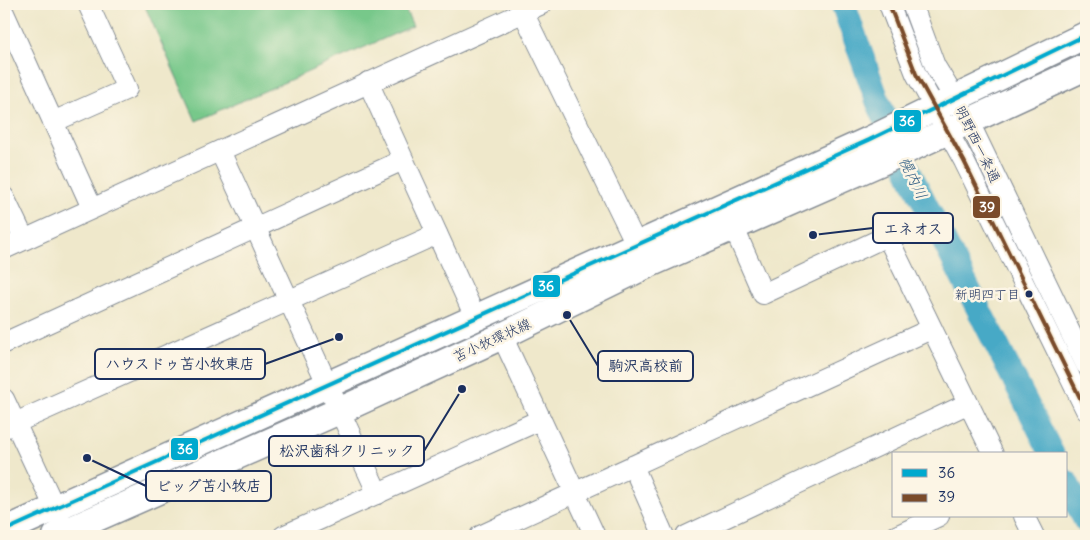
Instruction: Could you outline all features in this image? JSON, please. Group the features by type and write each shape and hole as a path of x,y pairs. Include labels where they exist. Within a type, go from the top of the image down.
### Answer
{"main road":[{"name":"苫小牧環状線","path":"64,535 502,336 642,255 869,140 1086,35"},
{"name":"苫小牧環状線","path":"4,531 476,319 642,255 734,226 879,164 1086,67"}],"street":[{"path":"53,122 127,89 88,4"},
{"name":"明野西一条通","path":"889,4 916,74 936,108 1086,410"},
{"name":"明野西一条通","path":"912,4 935,66 936,108"},
{"path":"4,249 533,8 642,255"},
{"path":"6,25 92,208"},
{"path":"368,82 476,319"},
{"name":"明野西一条通","path":"948,132 1086,366"},
{"path":"220,151 378,494"},
{"path":"4,343 403,160"},
{"path":"4,197 24,239"},
{"path":"734,226 764,294 887,236 992,452"},
{"path":"9,426 437,234"},
{"path":"480,536 574,491 633,466 931,329"},
{"path":"502,336 595,536"},
{"path":"4,399 9,426 54,508 64,535"},
{"path":"686,536 968,404"},
{"path":"283,536 540,420"},
{"path":"633,466 664,536"},
{"path":"896,536 935,518"}],"green space":[{"path":"144,4 403,4 413,26 196,121"}],"waterway":[{"name":"幌内川","path":"843,4 878,102 912,178 1051,452"},
{"name":"幌内川","path":"1068,486 1086,521"}],"transit line":[{"name":"39","path":"889,4 916,74 964,161 1086,410"},
{"name":"36","path":"4,531 869,140 1086,35"}],"place":[{"name":"エネオス","path":"813,235"},
{"name":"新明四丁目","path":"1029,294"},
{"name":"駒沢高校前","path":"567,315"},
{"name":"ハウスドゥ苫小牧東店","path":"339,337"},
{"name":"松沢歯科クリニック","path":"462,389"},
{"name":"ビッグ苫小牧店","path":"87,458"}]}
